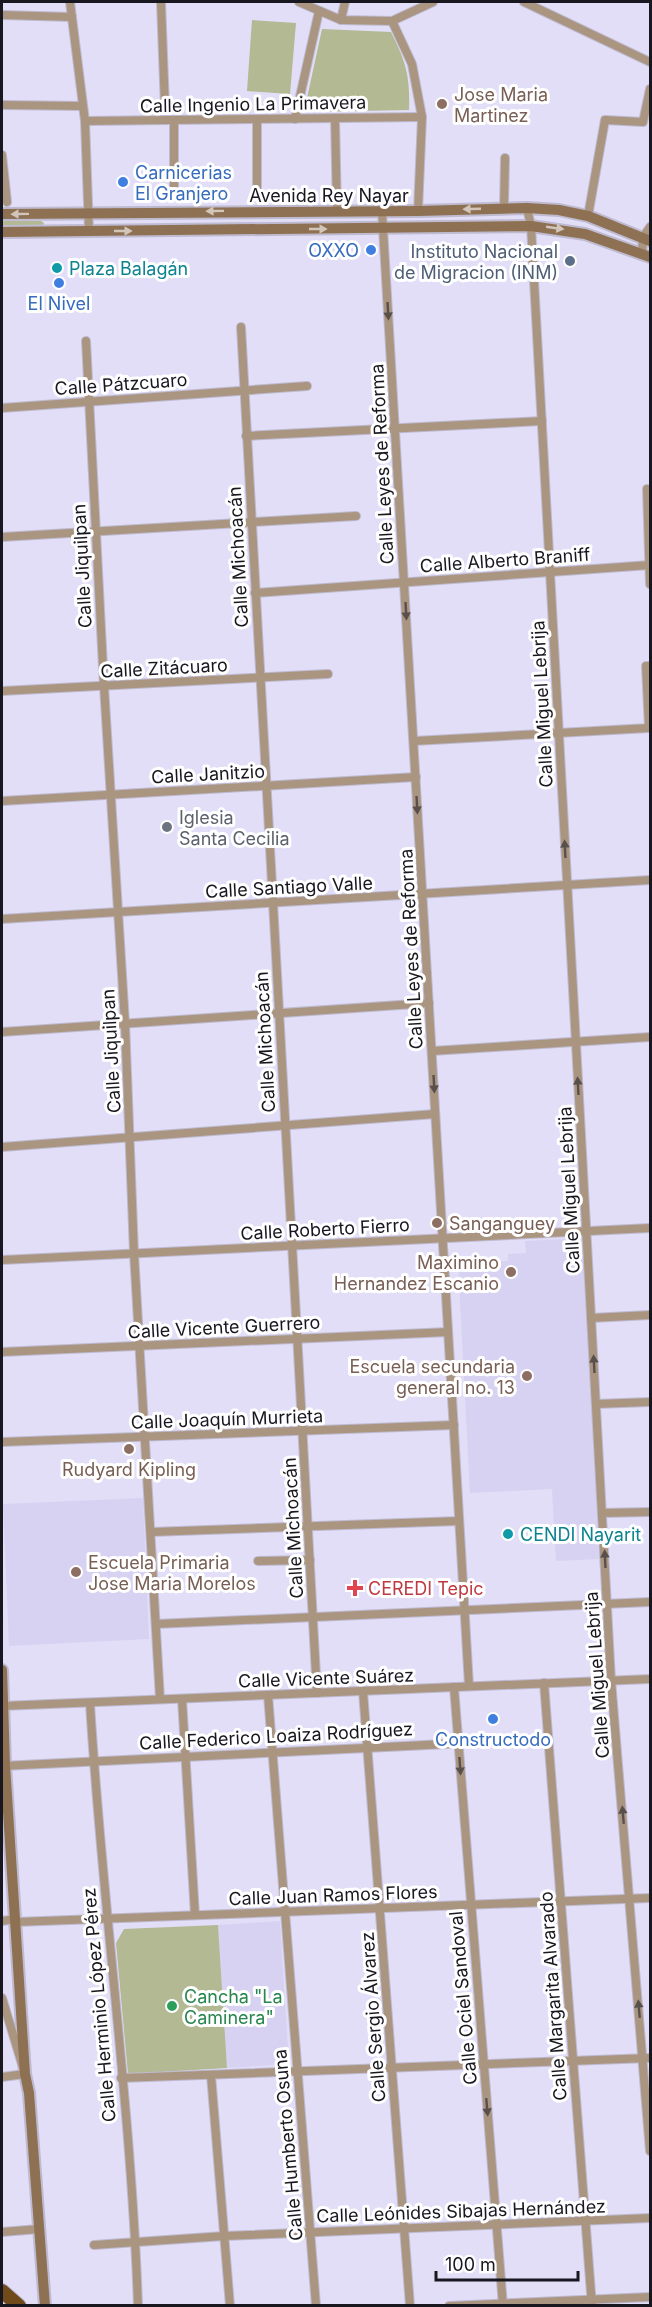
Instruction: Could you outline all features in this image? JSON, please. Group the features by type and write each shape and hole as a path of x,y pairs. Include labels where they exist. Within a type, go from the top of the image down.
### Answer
{"highway":[{"path":"2,2291 19,2306"}],"main road":[{"name":"Avenida Rey Nayar","path":"2,214 527,208 559,210 588,216 647,239"},
{"path":"46,213 47,231"},
{"name":"Avenida Rey Nayar","path":"2,232 531,226 585,234 646,255"},
{"path":"2,1670 3,1766 16,1921 25,2074 29,2093 45,2306"}],"street":[{"path":"70,2 85,121 89,231"},
{"path":"161,2 165,108"},
{"path":"299,2 341,20 392,21 433,2"},
{"path":"341,20 345,2"},
{"path":"524,2 651,62"},
{"path":"295,119 319,11"},
{"path":"2,15 72,17"},
{"path":"392,21 412,64 422,117 418,211"},
{"path":"588,216 605,120 644,122 651,89"},
{"path":"2,105 82,105"},
{"name":"Calle Ingenio La Primavera","path":"85,121 422,117"},
{"path":"257,119 257,187"},
{"path":"335,119 337,211"},
{"path":"174,120 174,194"},
{"path":"2,155 7,202"},
{"path":"504,208 505,158"},
{"name":"Calle Miguel Lebrija","path":"527,208 531,226 611,1680 630,1899 647,2058 651,2151"},
{"name":"Calle Leyes de Reforma","path":"382,211 469,1686"},
{"path":"646,255 647,239 651,227"},
{"name":"Calle Michoacán","path":"241,327 317,1693"},
{"name":"Calle Jiquilpan","path":"86,341 104,686 119,912 131,1137 134,1253 160,1699"},
{"name":"Calle Pátzcuaro","path":"2,408 307,386"},
{"path":"246,436 542,421"},
{"path":"647,489 651,584"},
{"path":"2,537 356,516"},
{"name":"Calle Alberto Braniff","path":"255,593 650,565"},
{"path":"414,741 650,728 646,666 651,666"},
{"name":"Calle Zitácuaro","path":"2,691 328,674"},
{"name":"Calle Janitzio","path":"2,801 416,777"},
{"name":"Calle Santiago Valle","path":"2,919 651,880"},
{"path":"2,1032 429,1002"},
{"path":"432,1051 651,1037"},
{"path":"2,1148 435,1114"},
{"name":"Calle Roberto Fierro","path":"2,1260 651,1228"},
{"path":"591,1318 651,1315"},
{"name":"Calle Vicente Guerrero","path":"2,1352 448,1332"},
{"path":"596,1404 651,1402"},
{"name":"Calle Joaquín Murrieta","path":"2,1442 454,1425"},
{"path":"602,1513 651,1512"},
{"path":"151,1532 459,1521"},
{"path":"258,1561 310,1560"},
{"path":"156,1624 651,1602"},
{"name":"Calle Vicente Suárez","path":"2,1706 651,1679"},
{"name":"Calle Margarita Alvarado","path":"544,1683 592,2302"},
{"name":"Calle Ociel Sandoval","path":"454,1687 502,2304"},
{"name":"Calle Sergio Álvarez","path":"363,1691 410,2306"},
{"name":"Calle Humberto Osuna","path":"268,1695 316,2306"},
{"path":"182,1699 195,1915"},
{"name":"Calle Herminio López Pérez","path":"90,1703 106,1919 135,2244 138,2306"},
{"name":"Calle Federico Loaiza Rodríguez","path":"3,1766 548,1739"},
{"name":"Calle Juan Ramos Flores","path":"2,1921 651,1898"},
{"path":"2,1998 25,2074 2,2077"},
{"path":"121,2078 647,2058"},
{"path":"211,2075 230,2306"},
{"name":"Calle Leónides Sibajas Hernández","path":"94,2245 135,2244 224,2236 651,2218"},
{"path":"2,2232 39,2229"},
{"path":"449,2306 592,2302 651,2297"}],"shaded area":[{"name":"Escuela secundaria general no. 13","path":"583,1238 599,1559 556,1561 552,1489 470,1493 458,1263 508,1261 508,1254 526,1253 525,1241"},
{"name":"Escuela Primaria Jose Maria Morelos","path":"143,1498 149,1639 9,1646 3,1504"},
{"path":"280,1921 289,2064 227,2068 218,1925"}],"green space":[{"path":"252,20 296,23 290,94 247,91"},
{"path":"322,29 391,32 406,70 409,110 304,112"},
{"path":"2,221 41,221 44,223 43,226 2,227"},
{"name":"Cancha \"La Caminera\"","path":"218,1925 227,2068 128,2074 116,1943 124,1929"}],"place":[{"name":"Jose Maria Martinez","path":"442,104"},
{"name":"Carnicerias El Granjero","path":"123,182"},
{"name":"OXXO","path":"371,250"},
{"name":"Instituto Nacional de Migracion (INM)","path":"570,261"},
{"name":"Plaza Balagán","path":"57,268"},
{"name":"El Nivel","path":"59,283"},
{"name":"Iglesia Santa Cecilia","path":"167,827"},
{"name":"Sanganguey","path":"437,1223"},
{"name":"Maximino Hernandez Escanio","path":"511,1272"},
{"name":"Escuela secundaria general no. 13","path":"527,1376"},
{"name":"Rudyard Kipling","path":"129,1449"},
{"name":"CENDI Nayarit","path":"508,1534"},
{"name":"Escuela Primaria Jose Maria Morelos","path":"76,1572"},
{"name":"CEREDI Tepic","path":"355,1588"},
{"name":"Constructodo","path":"493,1719"},
{"name":"Cancha \"La Caminera\"","path":"172,2006"}]}
